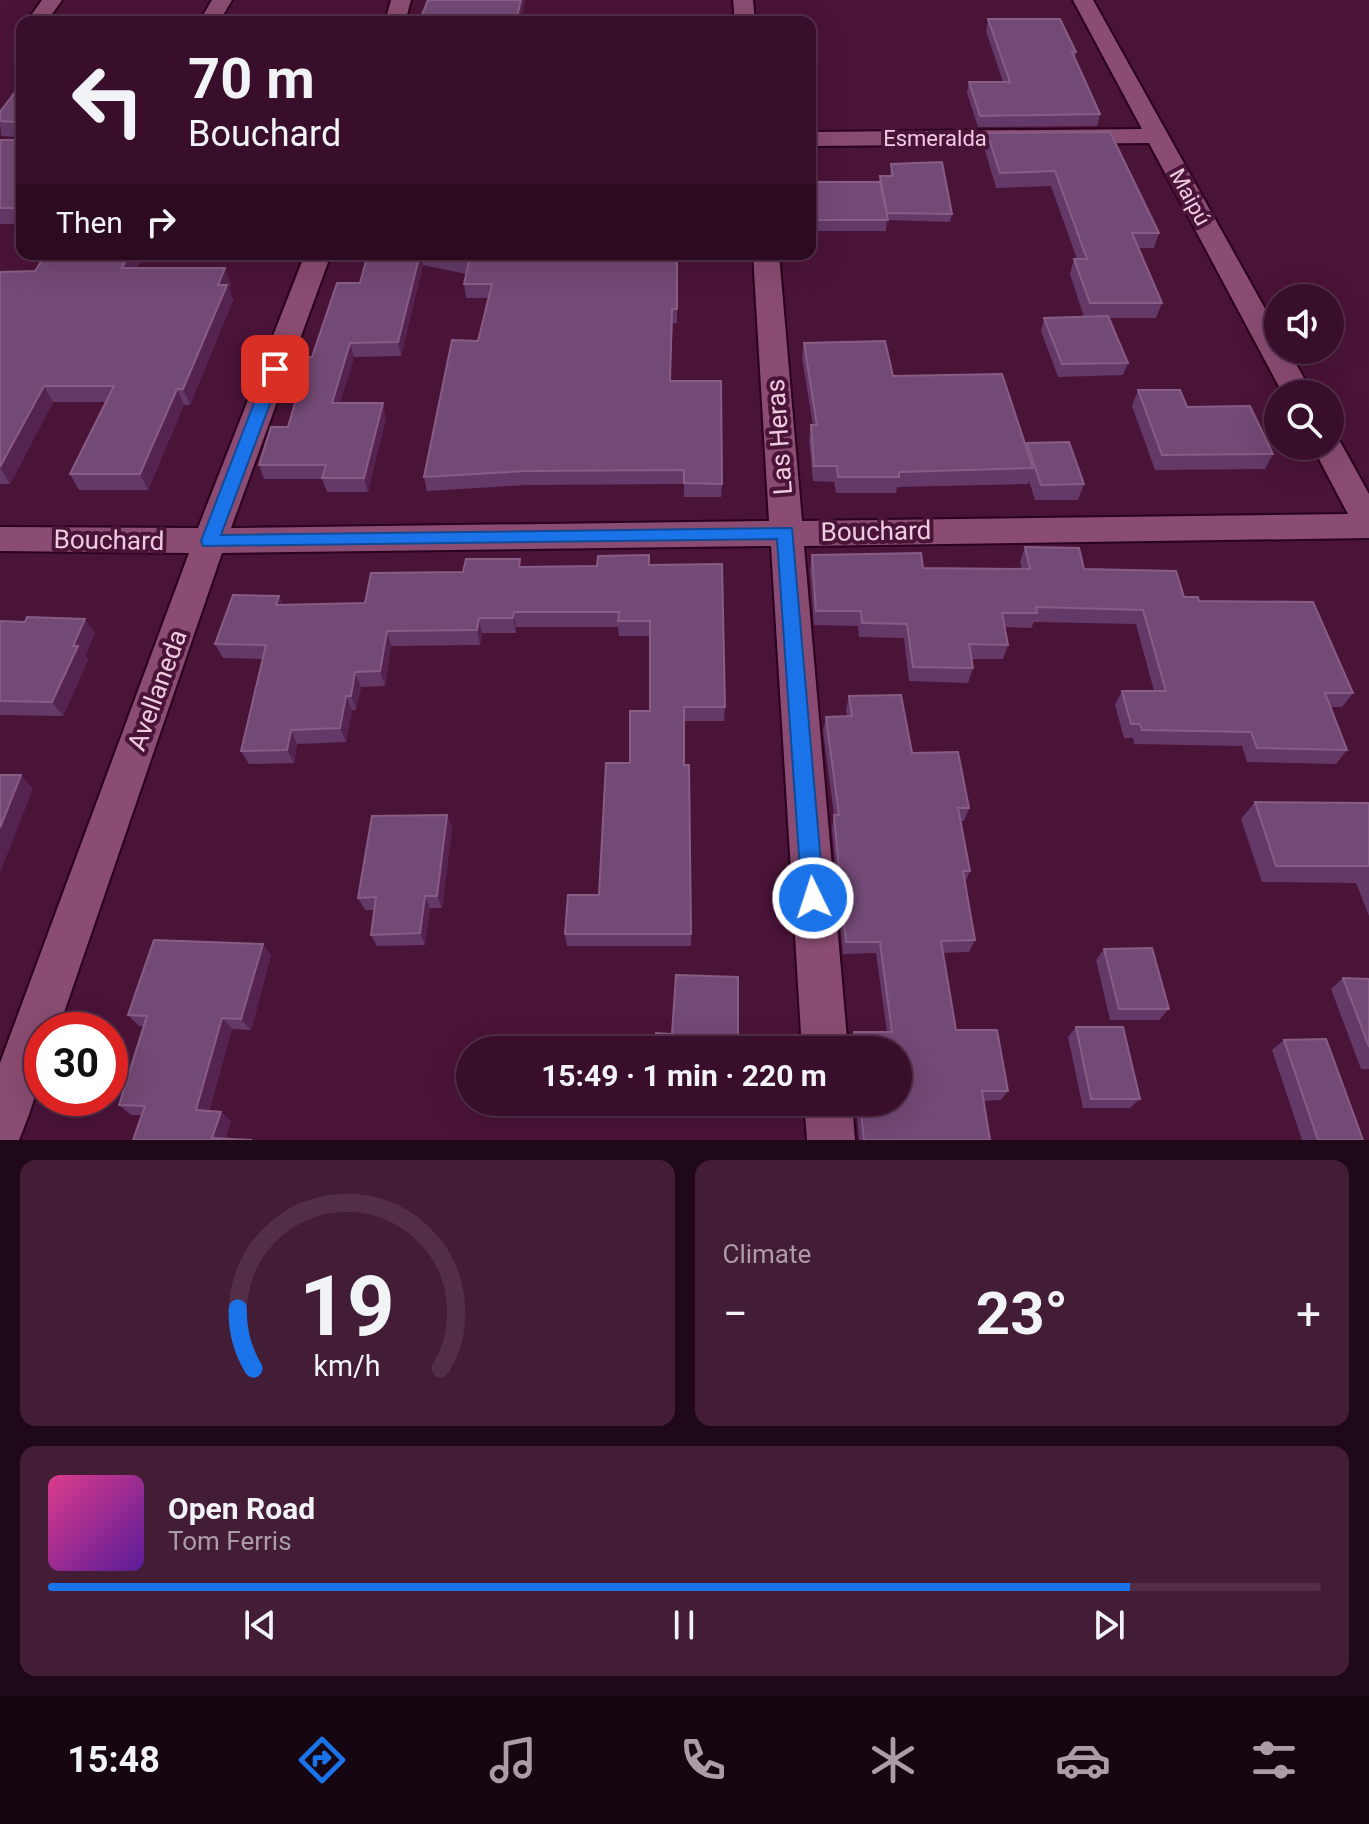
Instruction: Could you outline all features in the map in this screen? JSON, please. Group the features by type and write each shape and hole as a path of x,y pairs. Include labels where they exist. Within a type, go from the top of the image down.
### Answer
{"street":[{"name":"Maipú","path":"1083,0 1290,380"},
{"name":"Esmeralda","path":"816,139 1157,136"},
{"name":"Avellaneda","path":"0,1128 210,541 316,260"},
{"name":"Las Heras","path":"766,260 824,1036"},
{"path":"1334,460 1369,525"},
{"name":"Bouchard","path":"0,539 210,541 1369,525"},
{"path":"829,1116 831,1140"}],"building":[{"path":"428,0 521,0 517,16 421,16"},
{"path":"988,19 1060,19 1100,114 980,116 969,82 1010,82"},
{"path":"16,91 16,122 0,121 0,112"},
{"path":"1110,132 1159,233 1132,233 1162,303 1090,303 1074,259 1087,259 1055,171 1000,173 987,133"},
{"path":"0,140 16,140 16,208 0,208"},
{"path":"942,162 952,214 887,213 880,176 893,176 891,164"},
{"path":"816,182 880,182 888,220 816,220"},
{"path":"42,260 126,260 122,268 225,268 218,285 227,285 183,389 177,389 140,474 70,474 114,386 44,386 0,467 0,274 35,271"},
{"path":"366,260 418,260 398,342 350,343 332,403 383,403 364,478 322,478 326,465 259,465 271,427 288,427 308,357 312,357 337,283 360,283"},
{"path":"464,260 677,260 677,309 672,309 670,381 721,381 722,484 684,483 684,470 525,471 424,477 452,340 478,341 492,284 464,284 469,261"},
{"path":"1108,316 1128,363 1062,364 1044,318"},
{"path":"885,341 893,376 1002,374 1033,468 899,472 899,477 838,477 837,466 814,466 811,425 817,425 804,343"},
{"path":"1138,390 1180,390 1187,407 1250,406 1264,435 1264,454 1162,455"},
{"path":"1069,442 1084,484 1041,485 1027,443"},
{"path":"1025,547 1079,548 1084,569 1176,571 1184,597 1198,597 1199,601 1313,602 1353,693 1325,693 1347,750 1257,748 1251,732 1142,730 1140,724 1131,724 1122,691 1166,691 1143,610 1036,607 1037,613 1002,613 1008,645 969,644 973,668 913,667 907,624 862,623 861,611 816,611 812,555 921,553 923,568 1030,569"},
{"path":"649,555 649,565 722,564 725,707 684,707 684,765 689,765 691,934 565,934 568,895 599,895 606,763 630,763 630,711 650,711 650,621 618,621 619,612 514,612 513,618 479,618 477,630 387,631 380,671 355,672 351,696 346,696 340,728 291,730 287,750 241,751 266,645 215,644 233,595 279,596 276,605 365,603 371,573 463,572 466,559 520,559 519,567 597,566 598,556"},
{"path":"27,617 85,619 73,646 78,646 52,702 0,701 0,621 25,622"},
{"path":"901,695 912,753 958,752 969,808 958,808 970,871 963,871 975,940 941,941 956,1030 997,1030 1008,1091 982,1091 990,1140 864,1140 861,1116 912,1116 912,1036 854,1036 854,1032 892,1032 880,942 846,942 834,815 839,815 826,717 852,716 849,696"},
{"path":"0,775 21,775 0,828"},
{"path":"1255,802 1369,803 1369,866 1276,866"},
{"path":"447,815 437,896 425,896 420,933 371,935 376,897 358,898 372,816"},
{"path":"154,940 263,944 241,1019 222,1018 196,1110 221,1112 212,1138 252,1140 133,1140 145,1106 128,1105 128,1076 147,1016 128,1015"},
{"path":"1152,948 1169,1009 1119,1009 1104,949"},
{"path":"676,975 738,977 738,1036 656,1036 656,1033 672,1034"},
{"path":"1343,978 1369,979 1369,1047"},
{"path":"1076,1027 1123,1027 1140,1099 1091,1099"},
{"path":"1326,1039 1363,1140 1318,1140 1284,1040"}],"route":[{"path":"275,369 210,541 786,532 813,898"}]}
